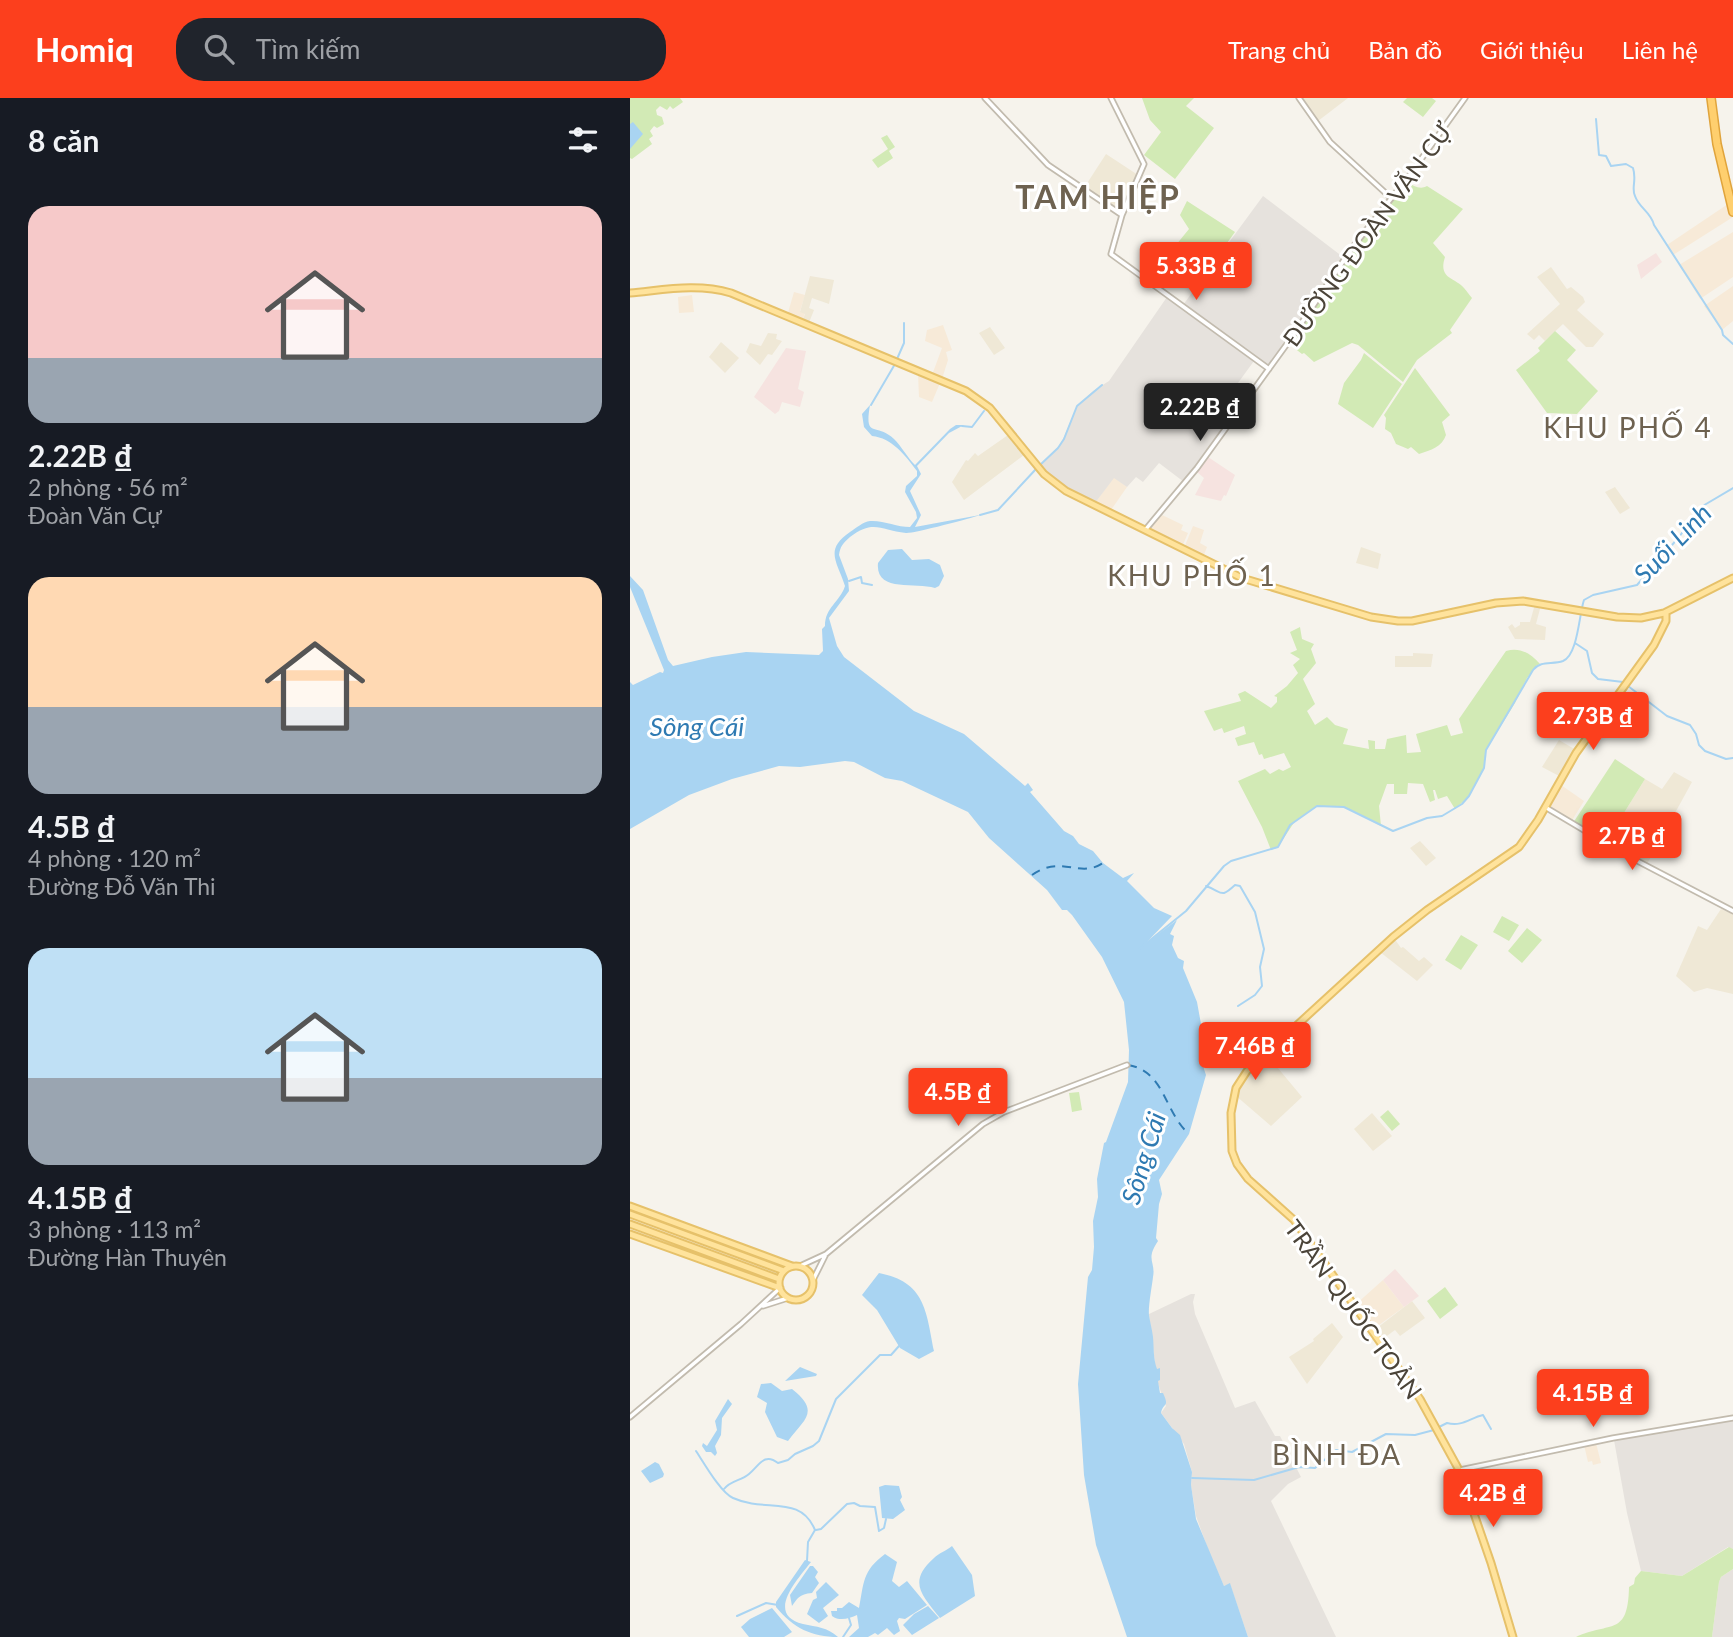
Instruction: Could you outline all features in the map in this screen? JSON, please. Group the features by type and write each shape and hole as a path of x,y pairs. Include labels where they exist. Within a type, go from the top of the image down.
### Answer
{"highway":[{"path":"1713,99 1733,197"},
{"path":"1713,99 1717,144 1733,212"}],"main road":[{"path":"630,293 688,287 719,290 976,397 990,408 1038,467 1059,487 1242,578 1384,619 1420,620 1506,601 1523,601 1636,618 1666,612 1733,578"},
{"name":"TRẦN QUỐC TOẢN","path":"1513,1637 1459,1470 1407,1379 1362,1320 1294,1220 1248,1180 1237,1164 1232,1145 1233,1096 1247,1071 1393,937 1427,910 1519,847 1576,753 1654,645 1666,621 1666,612"},
{"path":"630,1206 792,1266 800,1266 809,1272 813,1280 812,1288 806,1297 795,1300 788,1298 780,1288 630,1234"},
{"path":"630,1214 784,1271"},
{"path":"630,1224 779,1279"},
{"path":"780,1288 779,1279 784,1271 792,1266"}],"street":[{"path":"985,98 1048,165 1122,215"},
{"path":"1111,98 1144,162 1122,215 1111,254 1269,369"},
{"path":"1299,98 1329,142 1391,198"},
{"name":"ĐƯỜNG ĐOÀN VĂN CỰ","path":"1146,530 1180,491 1269,369 1352,248 1465,98"},
{"path":"1545,807 1614,849 1733,911"},
{"path":"800,1266 826,1254 983,1124 1004,1112 1127,1065"},
{"path":"813,1280 826,1254"},
{"path":"630,1417 780,1288"},
{"path":"761,1307 788,1298"},
{"path":"1459,1470 1613,1438 1733,1418"}],"shaded area":[{"path":"1303,98 1348,98 1318,121"},
{"path":"1106,154 1138,175 1122,212 1084,188"},
{"path":"1263,196 1343,257 1268,366 1183,305"},
{"path":"1728,204 1733,217 1673,255 1667,245"},
{"path":"1733,232 1733,277 1700,299 1679,265"},
{"path":"1656,253 1662,262 1641,279 1637,265"},
{"path":"1551,267 1567,289 1571,287 1583,297 1585,302 1577,310 1604,334 1593,347 1586,347 1563,324 1545,341 1539,335 1534,340 1527,334 1560,304 1537,277"},
{"path":"810,276 834,280 829,304 812,298 809,308 814,310 808,325 802,322 805,314 800,312"},
{"path":"1733,286 1733,321 1722,330 1704,306"},
{"path":"794,292 805,295 800,311 805,313 802,322 787,316"},
{"path":"692,295 694,312 679,313 678,297"},
{"path":"1167,297 1254,361 1227,398 1224,396 1219,404 1234,414 1184,482 1159,463 1143,482 1136,477 1127,487 1114,478 1095,503 1053,480 1039,466 1058,448 1077,406 1109,381"},
{"path":"943,325 952,350 946,352 948,360 942,379 932,375 942,348 925,341 927,330"},
{"path":"990,327 1005,348 994,355 979,333"},
{"path":"768,333 777,334 776,339 782,341 760,365 746,352 750,343 761,346"},
{"path":"721,342 739,358 725,373 709,357"},
{"path":"786,348 806,351 798,389 804,392 800,407 782,402 775,414 754,397"},
{"path":"918,374 940,383 932,402 919,397"},
{"path":"1008,435 1024,455 964,500 952,482 966,460 975,453 978,456"},
{"path":"1208,457 1235,475 1221,501 1195,495 1204,478 1197,472"},
{"path":"1114,477 1127,487 1111,510 1095,503"},
{"path":"1615,487 1630,508 1620,514 1605,492"},
{"path":"1162,515 1183,525 1181,530 1188,533 1182,547 1149,529"},
{"path":"1193,526 1204,530 1200,543 1207,547 1203,557 1184,548"},
{"path":"1361,547 1381,554 1378,569 1356,563"},
{"path":"1535,604 1541,605 1536,624 1546,627 1545,640 1515,639 1508,627 1512,624 1515,628 1520,622 1530,622"},
{"path":"1413,653 1433,654 1431,667 1395,667 1395,656 1413,656"},
{"path":"1559,740 1576,750 1561,777 1542,767"},
{"path":"1674,772 1692,782 1647,864 1606,842 1645,779 1662,789"},
{"path":"1561,785 1584,801 1571,822 1548,807"},
{"path":"1420,841 1436,858 1426,866 1410,848"},
{"path":"1721,909 1733,914 1733,994 1707,988 1694,992 1676,976 1698,926 1707,930"},
{"path":"1394,938 1401,948 1419,961 1424,957 1433,965 1417,981 1380,952"},
{"path":"1267,1055 1302,1097 1271,1126 1235,1095 1248,1072"},
{"path":"1372,1113 1392,1136 1373,1151 1354,1129"},
{"path":"1395,1269 1419,1296 1404,1307 1383,1280"},
{"path":"1383,1280 1404,1307 1372,1330 1355,1305"},
{"path":"1195,1294 1195,1314 1235,1408 1255,1401 1275,1436 1280,1436 1301,1477 1288,1484 1271,1501 1336,1637 1248,1637 1230,1584 1224,1586 1209,1552 1196,1516 1191,1486 1192,1472 1184,1444 1161,1413 1166,1406 1157,1381 1149,1314"},
{"path":"1412,1301 1425,1318 1400,1336 1395,1330 1380,1341 1373,1331"},
{"path":"1332,1323 1343,1337 1307,1384 1289,1357 1314,1341 1313,1339"},
{"path":"1733,1420 1733,1549 1728,1547 1682,1576 1641,1571 1614,1440"},
{"path":"1596,1443 1601,1463 1593,1465 1592,1461 1588,1462 1584,1445"},
{"path":"1733,1569 1733,1637 1712,1637 1719,1582 1721,1577"}],"green space":[{"path":"630,98 680,98 683,102 673,109 670,106 667,110 660,106 656,110 664,124 657,128 654,126 650,131 653,136 649,139 652,144 632,159 630,158"},
{"path":"1142,98 1194,98 1186,106 1214,128 1175,179 1144,155 1161,132 1150,120"},
{"path":"1407,98 1432,98 1436,101 1423,117 1403,102"},
{"path":"887,135 895,147 889,151 893,158 878,168 872,160 888,149 881,138"},
{"path":"1407,182 1419,188 1427,186 1463,209 1433,243 1445,257 1445,274 1460,284 1472,298 1450,330 1452,333 1417,360 1403,382 1352,343 1314,362 1289,344 1353,249"},
{"path":"1187,201 1235,232 1196,286 1167,256 1189,229 1180,215"},
{"path":"1555,331 1576,350 1567,360 1598,391 1577,414 1547,413 1516,370 1540,351 1538,348"},
{"path":"1364,353 1402,384 1373,428 1338,404 1344,383"},
{"path":"1415,368 1450,415 1442,422 1446,435 1442,442 1419,454 1411,447 1408,449 1396,444 1391,433 1385,429 1384,415"},
{"path":"1300,627 1302,639 1314,644 1311,649 1316,663 1303,679 1315,704 1307,711 1315,725 1327,717 1335,725 1348,729 1343,744 1369,749 1368,740 1375,741 1375,749 1385,749 1387,739 1406,735 1407,753 1421,752 1416,734 1447,725 1451,736 1463,733 1459,719 1506,651 1524,652 1540,664 1527,678 1486,750 1484,768 1469,796 1455,809 1447,796 1438,799 1435,790 1435,800 1430,802 1423,784 1408,783 1407,794 1394,794 1394,784 1387,784 1379,806 1381,826 1345,807 1317,806 1295,821 1278,847 1271,850 1238,781 1265,769 1270,774 1291,767 1284,753 1264,759 1262,754 1259,755 1254,742 1238,746 1235,738 1246,734 1244,726 1224,733 1222,728 1214,731 1204,711 1241,701 1238,694 1245,691 1271,708 1277,702 1277,697 1274,696 1298,673 1293,665 1300,659 1290,653 1297,650 1290,632"},
{"path":"1615,759 1645,779 1606,842 1573,823"},
{"path":"1502,916 1519,925 1509,941 1493,932"},
{"path":"1527,928 1542,940 1522,963 1508,951"},
{"path":"1461,935 1478,945 1461,970 1445,960"},
{"path":"1079,1092 1082,1110 1072,1112 1069,1093"},
{"path":"1388,1110 1400,1124 1392,1131 1380,1117"},
{"path":"1445,1287 1458,1305 1440,1319 1427,1301"},
{"path":"1729,1547 1733,1549 1733,1569 1721,1577 1719,1582 1712,1637 1576,1637 1621,1621 1628,1603 1629,1587 1634,1584 1641,1571 1682,1576"}],"water":[{"path":"633,122 643,134 630,149 630,124"},
{"name":"Sông Cái","path":"870,405 870,427 894,439 915,465 950,429 956,425 964,425 949,433 917,466 921,474 910,491 921,515 915,527 980,515 910,533 877,527 865,528 848,539 841,547 839,555 848,579 849,591 829,618 837,646 844,657 914,711 964,734 1025,786 1028,783 1033,790 1030,792 1064,831 1073,836 1079,844 1093,851 1103,863 1123,878 1134,873 1127,881 1154,908 1172,916 1145,944 1177,920 1170,934 1174,936 1172,945 1178,958 1184,961 1183,968 1197,1002 1205,1046 1206,1061 1203,1066 1206,1075 1189,1134 1159,1180 1162,1194 1156,1238 1158,1241 1151,1257 1154,1272 1149,1315 1155,1361 1157,1369 1160,1368 1160,1393 1163,1393 1166,1401 1161,1413 1180,1435 1192,1472 1196,1519 1224,1586 1230,1583 1248,1637 1127,1637 1096,1545 1084,1475 1078,1384 1088,1277 1092,1270 1097,1179 1104,1143 1128,1082 1129,1050 1124,1002 1102,957 1072,915 1067,910 1062,910 1047,890 989,838 968,812 902,781 885,778 854,762 800,767 779,766 732,779 689,795 630,829 630,682 633,685 663,673 664,670 630,587 630,576 643,590 668,660 673,666 746,652 819,655 823,651 822,629 827,614 845,586 835,556 835,550 842,538 870,521 910,527 917,518 905,492 906,486 917,476 917,471 898,448 886,440 872,436 864,427 862,414"},
{"path":"902,549 912,560 929,559 940,565 944,576 939,586 935,588 889,583 883,579 878,563 888,550"},
{"path":"879,1273 906,1283 915,1291 925,1311 934,1351 919,1359 900,1348 877,1310 862,1295"},
{"path":"800,1367 817,1374 785,1381"},
{"path":"771,1383 782,1391 792,1389 801,1397 808,1410 804,1421 788,1441 777,1437 765,1412 767,1403 757,1397 761,1384"},
{"path":"728,1399 732,1404 722,1418 715,1456 706,1452 702,1446 703,1443 707,1446 717,1430 715,1421"},
{"path":"655,1462 664,1474 650,1483 641,1471"},
{"path":"899,1486 902,1497 900,1500 905,1510 893,1519 882,1518 879,1487"},
{"path":"952,1546 972,1575 975,1596 940,1618 923,1595 919,1581 921,1574 936,1556"},
{"path":"885,1554 897,1562 892,1581 899,1587 907,1581 927,1605 905,1619 899,1618 897,1621 900,1631 894,1635 887,1628 878,1635 875,1633 868,1637 849,1637 859,1628 857,1615 838,1619 832,1616 831,1611 837,1611 837,1608 842,1608 849,1602 859,1608 868,1572"},
{"path":"805,1560 811,1562 788,1595 786,1612 792,1619 826,1629 838,1637 804,1630 789,1621 776,1607 776,1602"},
{"path":"810,1566 818,1572 815,1577 819,1583 812,1593 801,1596 792,1606 790,1595"},
{"path":"826,1582 839,1595 823,1608 828,1616 819,1623 807,1614 813,1600 817,1598 816,1592"},
{"path":"928,1606 939,1618 912,1635 903,1625 914,1614"},
{"path":"772,1608 792,1632 784,1637 749,1637 741,1627 750,1619"}],"waterway":[{"path":"1596,119 1599,155 1606,156 1611,166 1626,164 1633,168 1634,193 1637,200 1723,335 1733,344"},
{"path":"897,359 904,343 904,323"},
{"path":"871,405 895,364"},
{"path":"1040,465 1064,439 1077,406 1102,385"},
{"path":"962,426 972,427 984,411"},
{"path":"980,515 998,510 1036,469"},
{"name":"Suối Linh","path":"1139,949 1186,911 1224,866 1231,861 1278,847 1290,825 1317,806 1344,807 1393,831 1427,818 1442,816 1462,804 1484,768 1486,750 1533,670 1543,664 1563,661 1572,651 1584,600 1593,595 1637,585 1701,507 1733,488"},
{"path":"849,581 861,577 862,583 872,585"},
{"path":"1575,643 1587,651 1592,673 1598,679 1623,682"},
{"path":"1628,686 1667,716 1690,725 1699,745 1705,751 1726,759 1733,758"},
{"path":"1206,886 1224,893 1235,885 1240,886 1255,912 1264,949 1260,967 1262,986 1255,995 1238,1006"},
{"path":"724,1489 746,1476 762,1461 769,1459 778,1463 813,1446 819,1441 836,1399 880,1355 891,1355 899,1346"},
{"path":"1439,1427 1447,1423 1462,1423 1483,1415 1491,1429"},
{"path":"1192,1478 1254,1480 1299,1467 1315,1468 1336,1450 1352,1452 1386,1434 1415,1435 1434,1430"},
{"path":"696,1451 728,1495 745,1502 791,1508 809,1519 815,1530 808,1542 807,1561"},
{"path":"816,1530 821,1529 847,1504 875,1507 879,1531 884,1528 886,1519"},
{"path":"737,1616 766,1603 778,1605"},
{"path":"843,1637 851,1625 849,1618"}],"ferry route":[{"path":"1032,875 1052,867 1086,869 1103,863"},
{"path":"1128,1065 1150,1075 1189,1134"}],"district":[{"name":"TAM HIỆP","path":"1098,196"},
{"name":"KHU PHỐ 4","path":"1628,427"},
{"name":"KHU PHỐ 1","path":"1192,575"},
{"name":"BÌNH ĐA","path":"1337,1454"}]}
